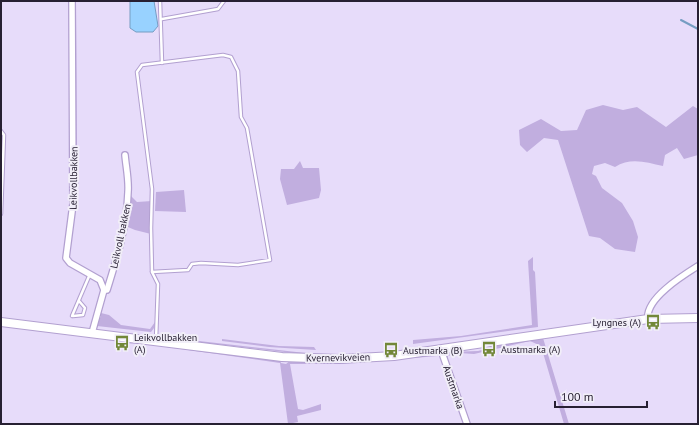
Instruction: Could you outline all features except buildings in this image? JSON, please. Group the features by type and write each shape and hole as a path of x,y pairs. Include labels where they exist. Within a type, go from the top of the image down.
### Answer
{"main road":[{"name":"Kvernevikveien","path":"1,322 282,357 317,359 394,356 648,320 698,318"}],"street":[{"name":"Leikvollbakken","path":"72,1 73,204 66,258 70,263 100,280 104,290"},
{"name":"Leikvoll bakken","path":"104,290 107,290 117,257 127,207 128,190 125,155"},
{"path":"648,320 648,310 653,302 671,285 698,266"},
{"path":"92,333 104,290"},
{"name":"Austmarka","path":"441,350 467,424"}],"lane":[{"path":"160,1 162,20 162,63"},
{"path":"162,20 218,9 224,1"},
{"path":"152,272 188,270 192,264 201,262 238,265 270,260 247,128 241,117 238,71 231,57 224,55 142,65 137,72 152,189 152,272 158,284 156,341"},
{"path":"1,131 4,135 1,214"},
{"path":"79,301 85,308 83,315 72,316 90,274"}],"shaded area":[{"path":"72,1 76,1 77,174 79,184 76,184 76,198 73,198"},
{"path":"603,105 623,110 637,107 666,127 693,106 698,109 698,155 684,159 677,148 665,155 663,166 632,161 615,167 605,163 594,166 592,174 596,176 602,188 622,203 633,221 638,237 635,252 615,249 600,238 589,236 558,140 544,138 527,152 520,145 519,130 541,119 561,131 577,130 586,110"},
{"path":"300,161 303,168 319,168 321,190 319,198 287,205 280,179 281,169 294,169"},
{"path":"184,190 186,212 155,211 156,192"},
{"path":"128,193 137,202 152,201 151,234 123,225"},
{"path":"533,257 538,327 413,344 413,340 461,336 532,325 528,261"},
{"path":"101,313 109,315 121,325 150,329 155,322 154,328 151,332 97,326"},
{"path":"164,337 314,354 311,355 170,339"},
{"path":"543,338 569,424 564,424 541,346 530,341 474,354 459,353 448,356 446,361 449,352 478,351 504,344"},
{"path":"222,339 279,346 314,347 316,350 269,347 222,341"},
{"path":"135,341 280,360 281,363 286,364 291,360 400,358 436,354 438,356 338,364 290,364 298,409 303,410 321,404 321,410 297,416 298,422 288,424 280,363 138,343 118,344"}],"water":[{"path":"130,1 154,1 158,26 153,32 136,32 130,28"}],"waterway":[{"path":"681,20 698,29"}],"place":[{"name":"Lyngnes (A)","path":"653,322"},
{"name":"Leikvollbakken (A)","path":"122,343"},
{"name":"Austmarka (A)","path":"489,349"},
{"name":"Austmarka (B)","path":"391,350"}]}
